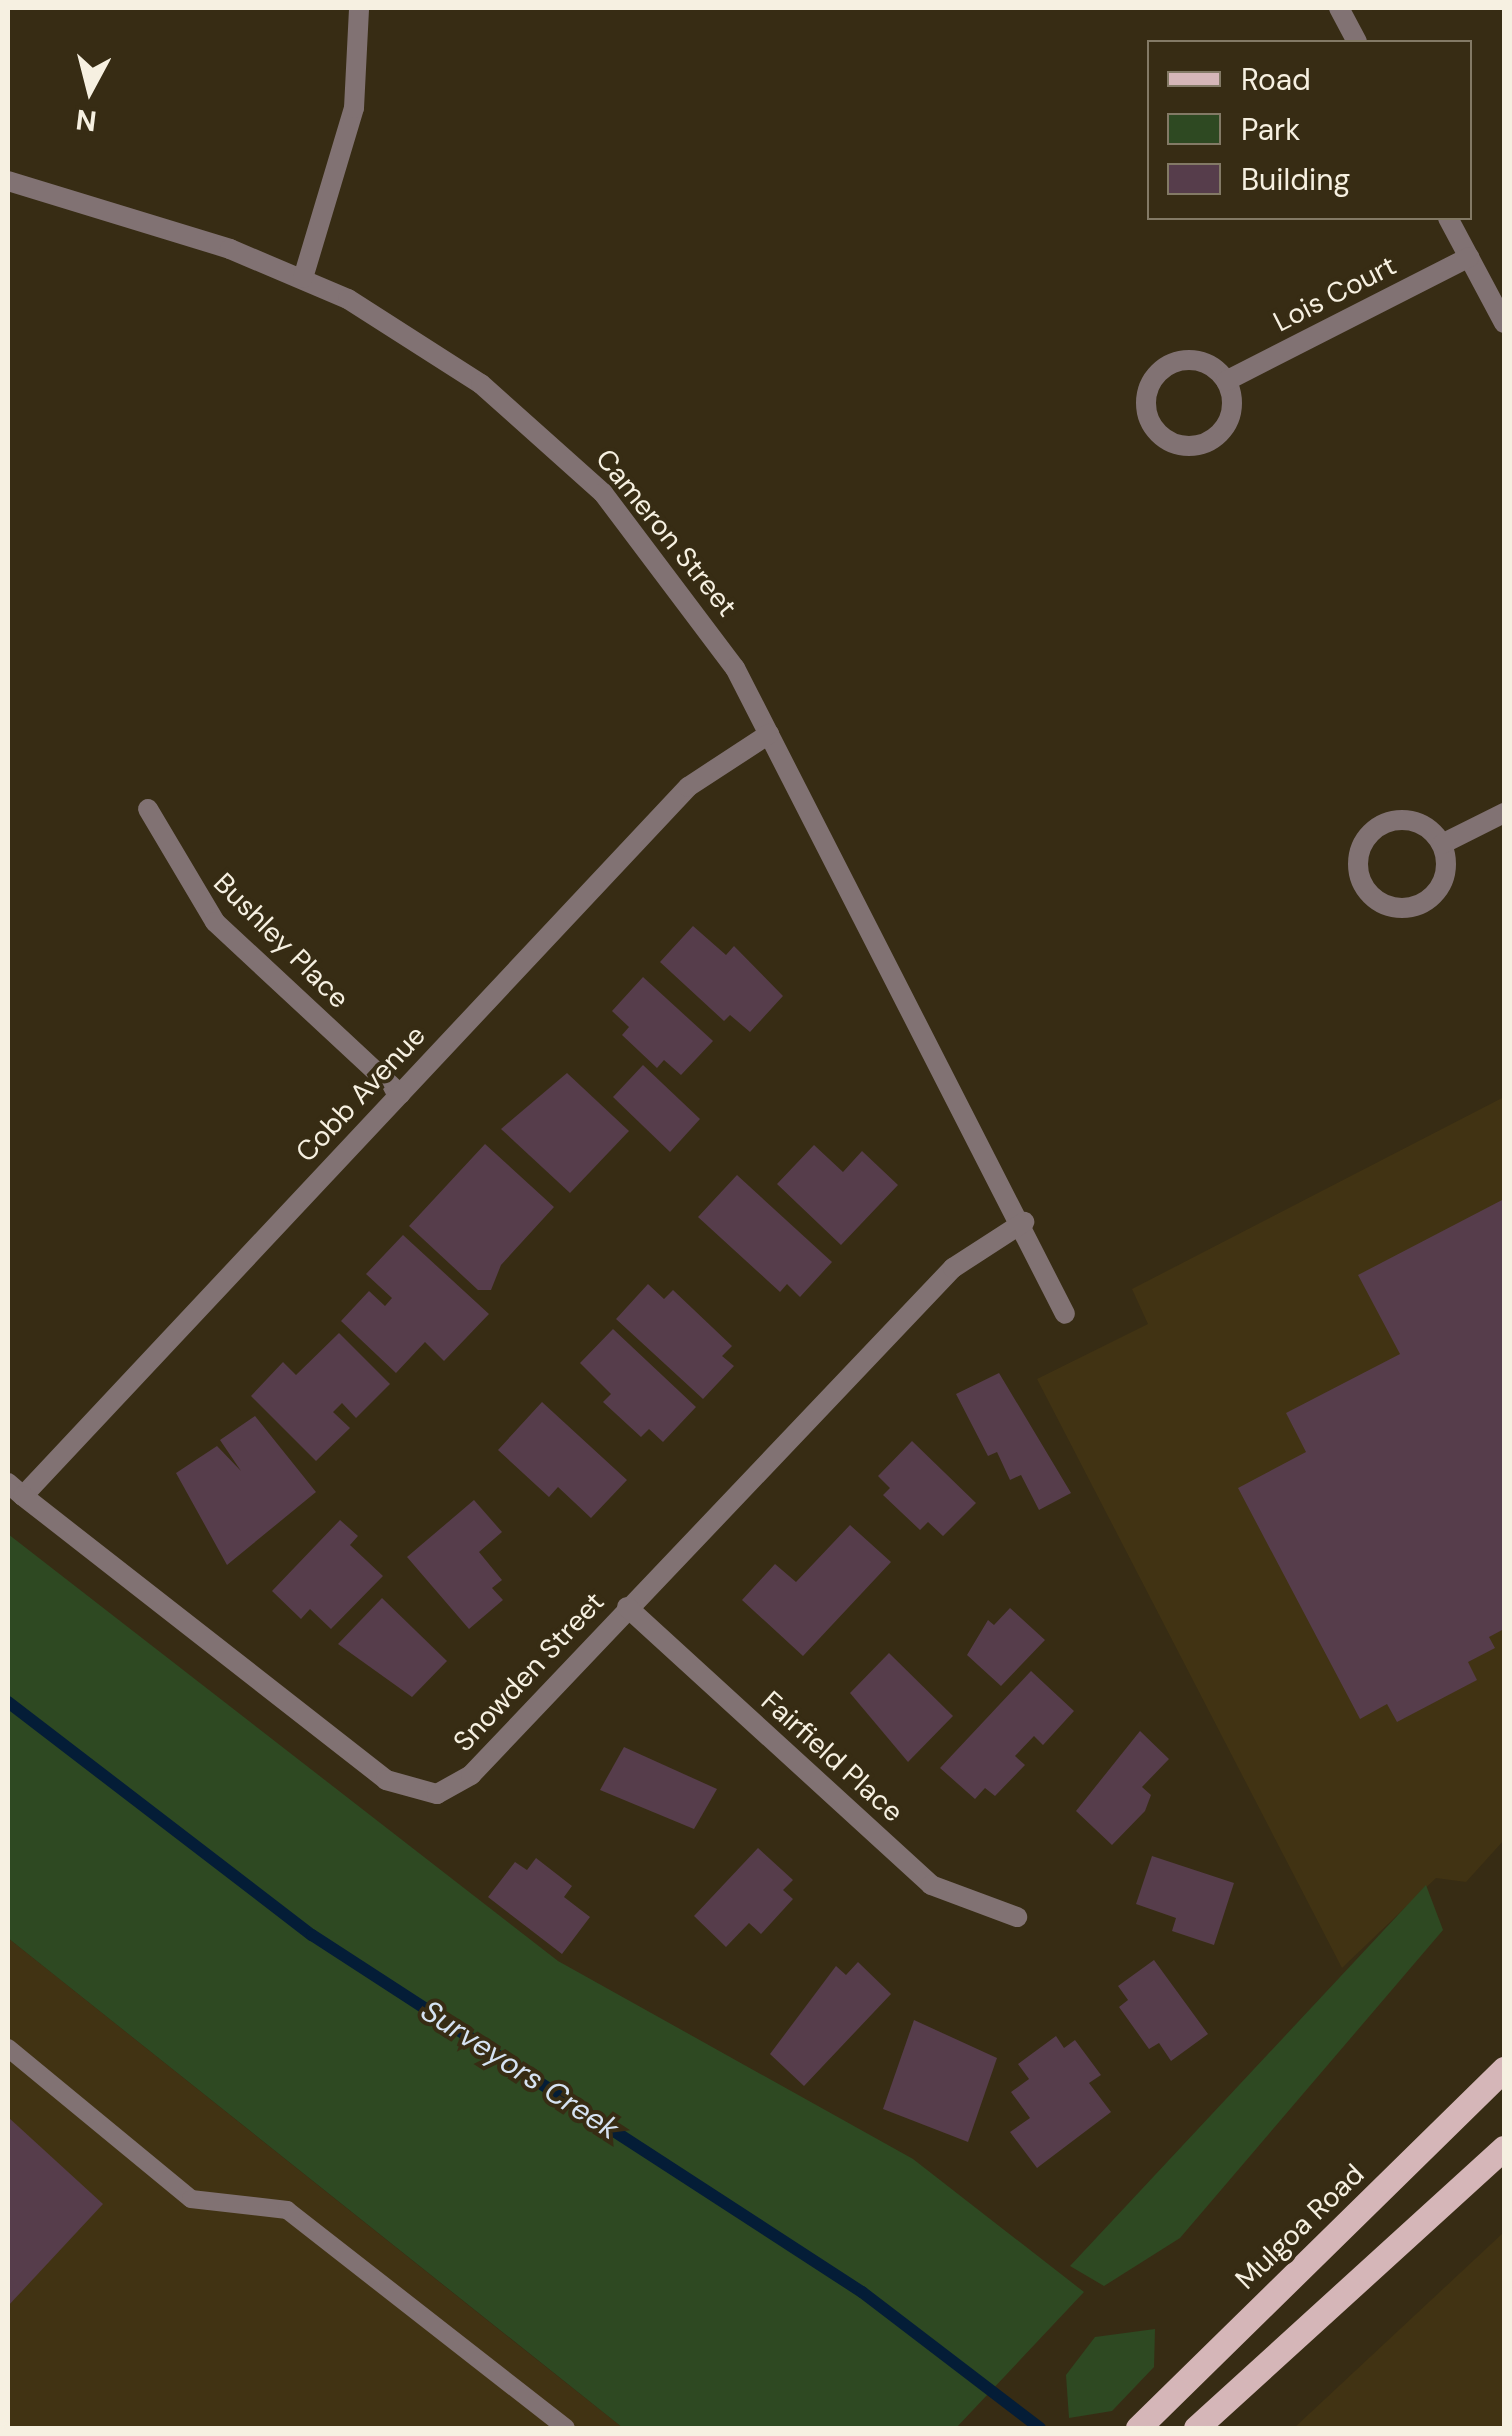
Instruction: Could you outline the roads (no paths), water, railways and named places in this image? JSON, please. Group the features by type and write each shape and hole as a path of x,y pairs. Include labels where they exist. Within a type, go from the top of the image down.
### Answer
{"main road":[{"name":"Mulgoa Road","path":"1138,2428 1504,2069"},
{"path":"1196,2428 1504,2148"}],"street":[{"path":"303,278 348,141 359,8"},
{"path":"1339,8 1356,40"},
{"name":"Cameron Street","path":"8,180 303,278 440,354 564,453 696,607 768,734 1024,1222 1065,1314"},
{"path":"1449,220 1504,323"},
{"name":"Lois Court","path":"1226,381 1468,257"},
{"path":"1175,362 1204,362 1226,381 1232,408 1210,441 1170,442 1150,422 1152,379 1175,362"},
{"name":"Cobb Avenue","path":"15,1489 400,1094 688,787 768,734"},
{"name":"Bushley Place","path":"148,810 215,922 400,1094"},
{"path":"1442,844 1504,813"},
{"path":"1423,824 1442,844 1446,873 1416,906 1386,905 1364,886 1358,858 1382,825 1423,824"},
{"name":"Snowden Street","path":"15,1489 386,1780 420,1793 437,1794 472,1775 627,1607 953,1268 1024,1222"},
{"name":"Fairfield Place","path":"627,1607 931,1885 1017,1918"}],"lane":[{"path":"8,2048 191,2198 288,2210 566,2428"}],"waterway":[{"name":"Surveyors Creek","path":"8,1702 312,1935 862,2292 1040,2428"}]}
